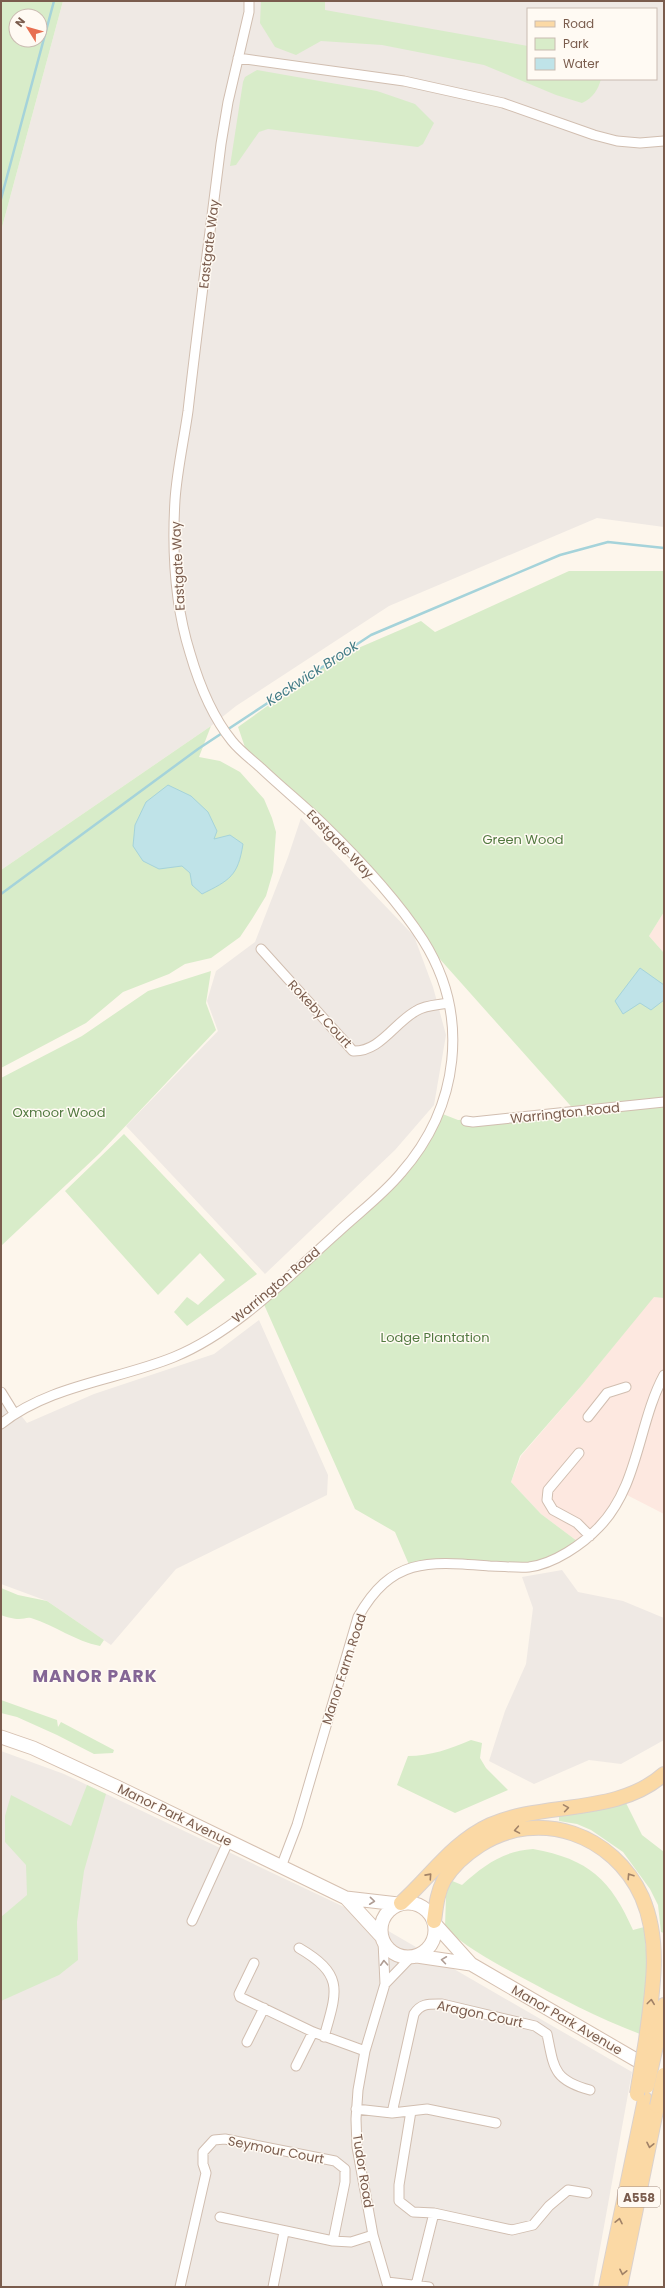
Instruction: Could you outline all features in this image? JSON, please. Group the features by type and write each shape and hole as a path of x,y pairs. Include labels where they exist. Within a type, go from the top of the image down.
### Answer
{"main road":[{"path":"400,1903 456,1847 471,1835 490,1825 513,1818 620,1796 645,1787 664,1774"},
{"path":"434,1923 439,1891 445,1880 456,1864 488,1840 506,1832 529,1828 551,1829 577,1834 598,1844 617,1859 631,1876 642,1899 651,1926 654,1955 651,2043"},
{"path":"651,2043 664,2005"},
{"name":"A558","path":"606,2287 632,2159 641,2096 651,2043"},
{"name":"A558","path":"620,2287 664,2075"}],"street":[{"name":"Eastgate Way","path":"249,1 228,102 221,144 175,498 177,582 180,614 190,652 209,705 233,743 321,822 383,889 422,939 437,968 449,1003 452,1025 452,1056 447,1090 440,1113"},
{"path":"238,58 404,81 503,104 594,135 617,141 640,143 664,141"},
{"name":"Rokeby Court","path":"261,949 353,1051 363,1051 377,1044 416,1010 449,1003"},
{"name":"Warrington Road","path":"466,1121 533,1116 664,1102"},
{"name":"Warrington Road","path":"1,1424 14,1414 55,1395 175,1357 197,1345 233,1321 262,1300 398,1177 425,1144 440,1113"},
{"name":"Manor Farm Road","path":"281,1867 297,1825 358,1617 368,1599 381,1585 397,1573 410,1567 441,1562 530,1567 561,1556 590,1536 601,1526 623,1493 648,1412 664,1375"},
{"path":"588,1417 607,1393 626,1387"},
{"path":"1,1392 14,1414"},
{"path":"578,1453 548,1490 547,1500 553,1510 577,1522 590,1536"},
{"name":"Manor Park Avenue","path":"1,1737 33,1748 115,1786 346,1898 400,1903"},
{"path":"192,1921 228,1842"},
{"name":"Manor Park Avenue","path":"346,1898 382,1939"},
{"path":"400,1903 417,1904 425,1908 434,1923 434,1940 424,1952 414,1957 394,1954 382,1939 382,1920 391,1908 400,1903"},
{"name":"Manor Park Avenue","path":"434,1923 471,1964 664,2075"},
{"name":"Tudor Road","path":"382,1939 385,1984 365,2051 356,2109 357,2147 373,2235 387,2284"},
{"path":"299,1948 319,1960 330,1972 335,1986 331,2011 324,2037"},
{"name":"Manor Park Avenue","path":"414,1957 471,1964"},
{"name":"Tudor Road","path":"385,1984 414,1957"},
{"path":"254,1963 239,1994 240,1997 324,2037 365,2051"},
{"name":"Aragon Court","path":"392,2113 414,2014 418,2007 426,2004 442,2004 535,2026 547,2034 554,2068 570,2084 590,2090"},
{"path":"247,2042 264,2008"},
{"path":"296,2066 313,2032"},
{"path":"356,2109 392,2113 427,2109 496,2123"},
{"path":"411,2111 399,2185 399,2201 413,2212 434,2213 512,2230 533,2226 548,2206 568,2190 588,2193"},
{"name":"Seymour Court","path":"180,2287 206,2173 203,2164 203,2152 214,2140 225,2139 334,2161 345,2169 345,2182 333,2241"},
{"path":"387,2284 424,2286 434,2213"},
{"path":"220,2218 333,2241 350,2242 373,2235"},
{"path":"273,2287 284,2232"}],"shaded area":[{"path":"63,1 664,1 664,527 597,518 389,606 236,706 211,726 1,870 1,231"},
{"path":"301,818 414,936 433,987 446,1035 434,1105 395,1150 265,1274 126,1126 218,1031 207,1001 216,971 255,942 288,857"},
{"path":"664,912 664,953 649,936"},
{"path":"654,1296 664,1298 664,1514 623,1493 581,1544 541,1514 511,1482 521,1456 582,1385"},
{"path":"259,1320 328,1475 327,1495 176,1569 111,1645 47,1601 1,1584 1,1390 27,1423 94,1394 214,1354"},
{"path":"562,1570 578,1592 623,1601 664,1618 664,1740 621,1764 589,1760 534,1784 489,1761 505,1711 526,1664 533,1608 522,1577"},
{"path":"1,1751 64,1774 359,1914 632,2072 593,2287 1,2287"}],"green space":[{"path":"1,1 63,1 1,231"},
{"path":"261,1 325,1 325,10 527,46 527,80 601,80 594,93 589,99 582,103 556,95 484,65 382,45 321,41 296,55 275,47 260,23"},
{"path":"257,70 377,91 415,104 434,123 423,144 418,147 268,129 259,132 236,165 230,166 243,82 245,77"},
{"path":"569,571 664,571 664,912 649,936 664,953 664,1298 654,1297 582,1385 520,1456 511,1482 541,1514 581,1544 530,1567 410,1567 395,1532 355,1509 262,1300 398,1177 440,1113 458,1120 577,1113 422,939 383,889 248,756 238,727 335,658 421,621 435,632"},
{"path":"211,726 199,757 220,761 240,772 264,799 276,832 273,872 266,896 252,919 240,937 211,958 185,964 169,974 123,992 86,1023 1,1068 1,870"},
{"name":"Oxmoor Wood","path":"211,971 206,1003 216,1030 100,1153 1,1246 1,1078 82,1036 148,991"},
{"path":"124,1134 257,1274 187,1326 174,1312 187,1297 198,1305 225,1280 200,1253 158,1295 65,1191"},
{"path":"1,1588 18,1595 47,1601 104,1640 100,1646 91,1644 31,1618 17,1619 1,1615"},
{"path":"1,1700 57,1720 58,1727 61,1722 114,1750 113,1753 94,1754 17,1717 1,1713"},
{"path":"471,1740 482,1743 480,1758 486,1768 508,1790 455,1813 397,1785 408,1756 424,1755 440,1751"},
{"path":"87,1785 106,1794 84,1871 77,1922 78,1960 59,1975 1,2001 1,1917 27,1895 26,1865 5,1842 5,1816 11,1795 71,1826"},
{"path":"626,1803 642,1835 664,1852 664,1933 661,1932 658,1905 650,1889 623,1852 591,1830 577,1824 559,1821 559,1814"},
{"path":"533,1849 552,1853 569,1859 596,1874 616,1898 633,1930 644,1927 648,1973 640,2034 594,2014 519,1976 471,1948 445,1927 446,1896 450,1880 462,1885 494,1860 522,1850"}],"water":[{"path":"168,785 191,796 208,812 217,831 214,839 230,835 243,844 238,863 231,876 220,885 202,894 192,885 190,873 182,866 159,869 143,861 133,846 135,825 146,802"},
{"path":"640,968 664,985 664,1000 651,1010 640,1003 623,1014 615,1001"}],"waterway":[{"path":"1,199 54,1"},
{"name":"Keckwick Brook","path":"1,894 198,749 371,635 560,555 608,542 664,548"}],"district":[{"name":"MANOR PARK","path":"95,1676"}],"park label":[{"name":"Green Wood","path":"523,839"},
{"name":"Lodge Plantation","path":"435,1337"}]}
